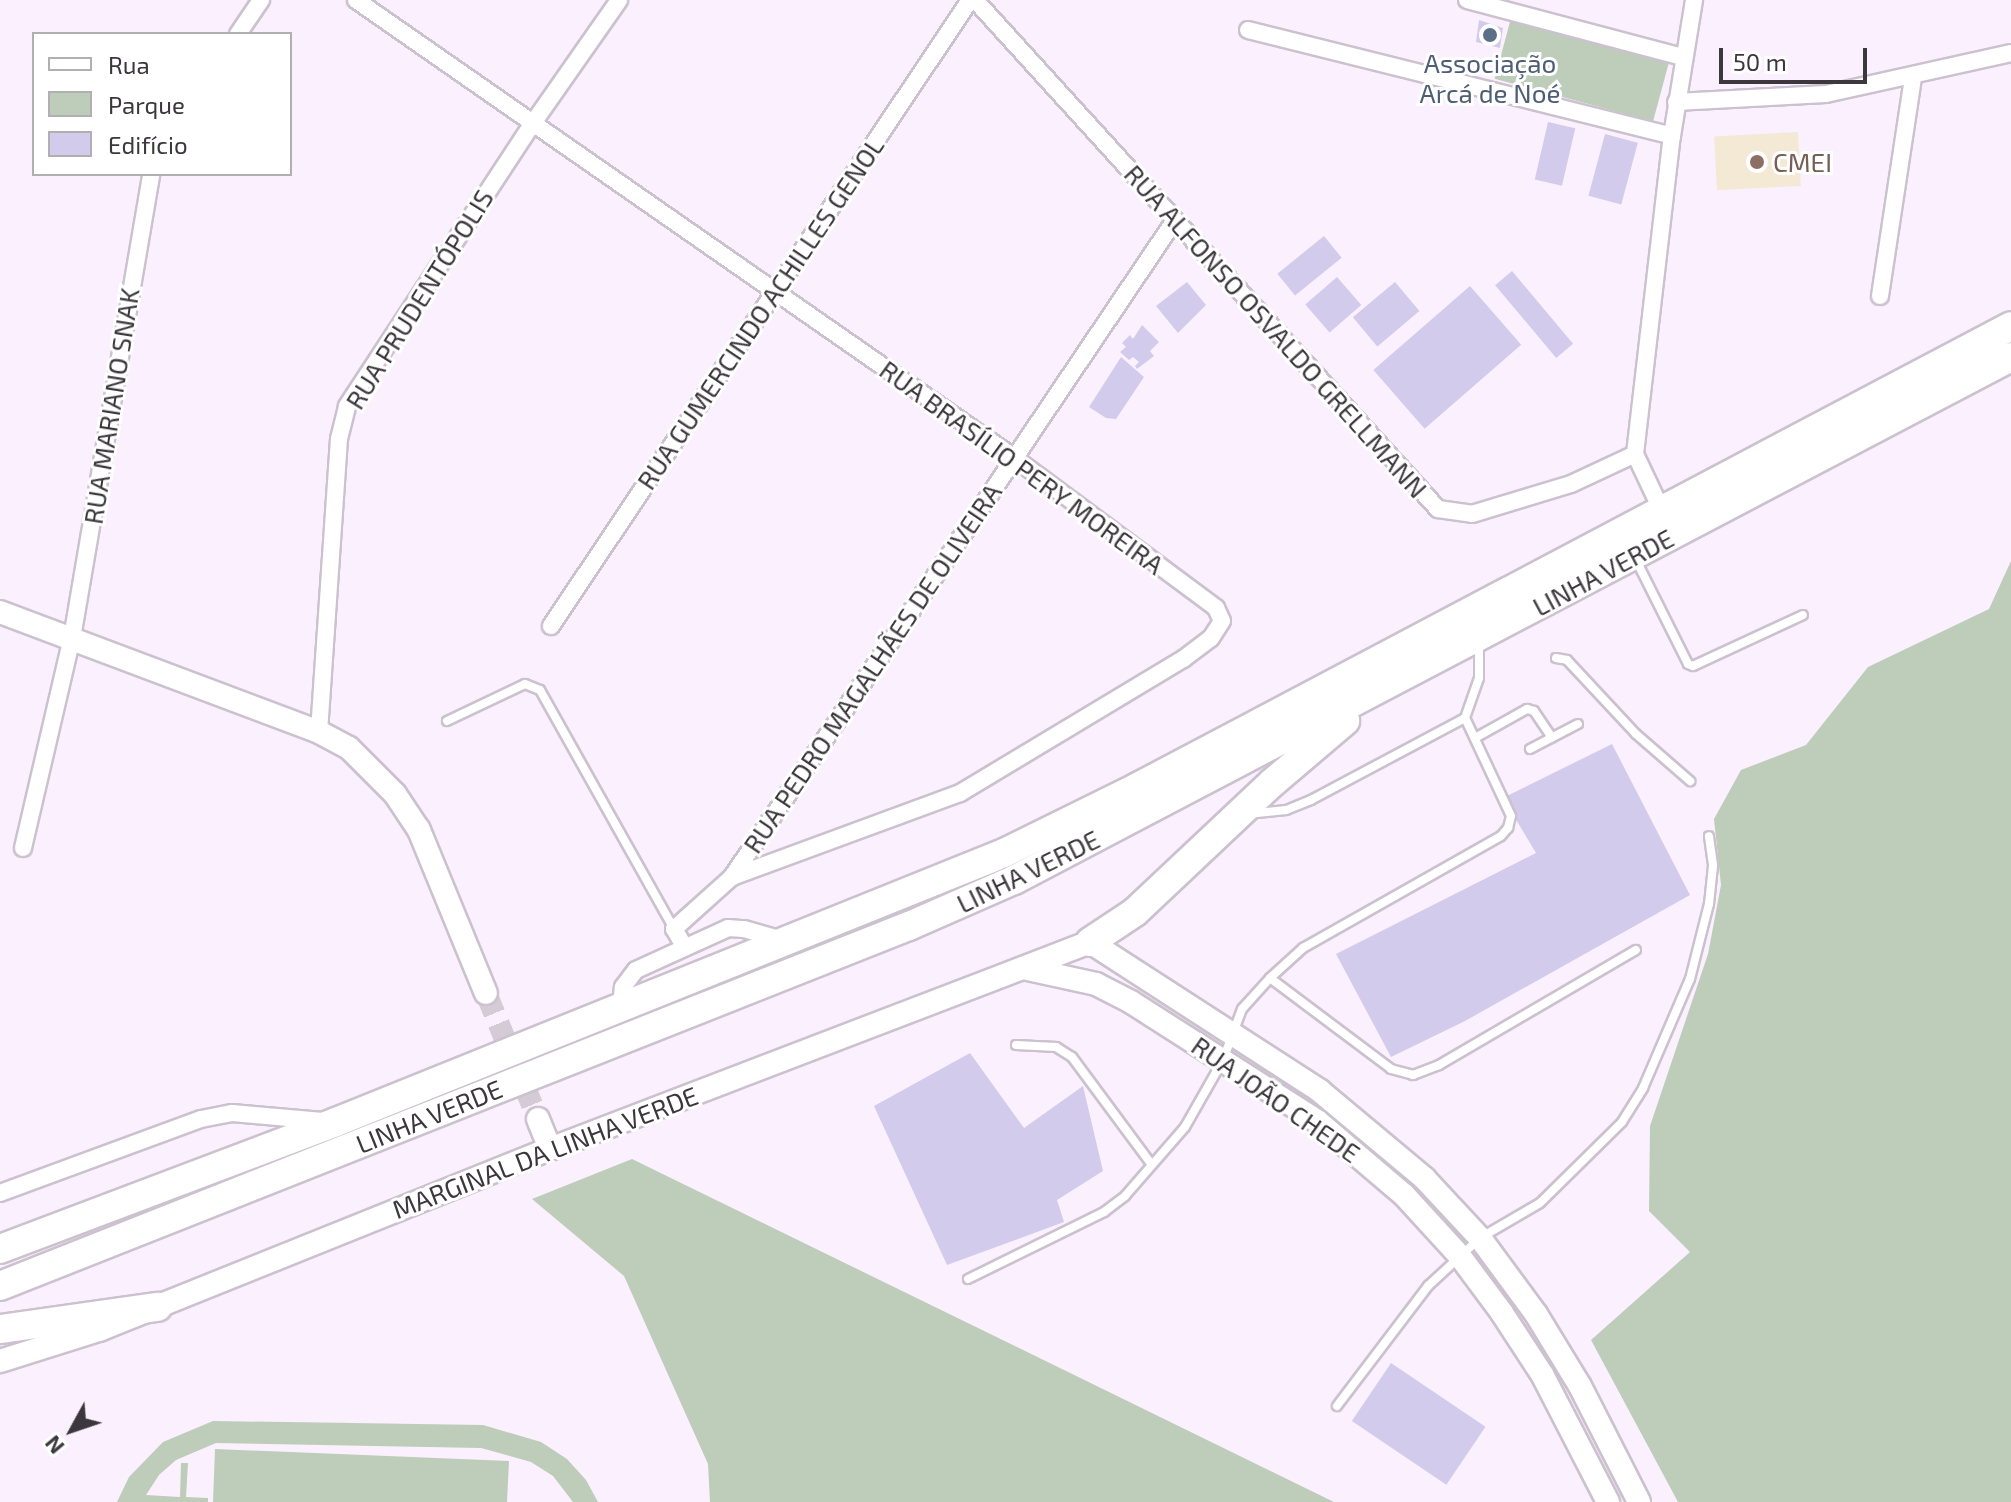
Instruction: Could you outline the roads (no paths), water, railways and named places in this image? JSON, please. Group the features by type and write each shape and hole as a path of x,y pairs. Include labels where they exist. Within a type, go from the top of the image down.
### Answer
{"highway":[{"name":"LINHA VERDE","path":"0,1249 336,1122 788,942 922,888 1072,821 2011,326"},
{"name":"LINHA VERDE","path":"0,1286 950,909 1067,854 2011,357"},
{"path":"1090,942 1135,912 1237,815 1385,687"},
{"path":"0,1329 157,1307"}],"main road":[{"path":"0,612 319,732 349,748 395,794 419,830 486,993"},
{"name":"MARGINAL DA LINHA VERDE","path":"0,1361 157,1307 550,1149 1090,942"},
{"name":"RUA JOÃO CHEDE","path":"1090,942 1320,1091 1390,1147 1480,1238 1558,1349 1639,1502"},
{"name":"RUA JOÃO CHEDE","path":"1022,968 1073,977 1114,993 1223,1060 1344,1142 1404,1195 1459,1255 1543,1376 1608,1502"},
{"path":"538,1119 550,1149"}],"street":[{"path":"239,32 261,0"},
{"name":"RUA BRASÍLIO PERY MOREIRA","path":"356,0 1013,457 1216,608 1222,621 1211,638 1183,659 960,793 732,877"},
{"name":"RUA PRUDENTÓPOLIS","path":"319,732 339,439 347,406 533,123 619,0"},
{"name":"RUA ALFONSO OSVALDO GRELLMANN","path":"972,0 1438,509 1472,514 1571,484 1635,454"},
{"name":"RUA GUMERCINDO ACHILLES GENOL","path":"551,626 972,0"},
{"path":"1467,0 1683,57"},
{"path":"1661,509 1635,454 1676,102 1694,0"},
{"path":"1248,30 1672,136"},
{"path":"1676,102 1826,94 2011,53"},
{"path":"1880,296 1913,77"},
{"name":"RUA MARIANO SNAK","path":"23,848 72,638 151,176"},
{"name":"RUA PEDRO MAGALHÃES DE OLIVEIRA","path":"674,929 732,877 1175,220"},
{"path":"621,1008 627,977 684,946 728,928 744,929 788,942"},
{"path":"674,929 684,946"},
{"path":"0,1193 201,1119 232,1113 336,1122"}],"lane":[{"path":"1634,556 1688,664 1693,666 1803,615"},
{"path":"1237,815 1286,810 1311,800 1465,718 1479,678 1479,638"},
{"path":"1556,658 1567,660 1636,734 1690,781"},
{"path":"447,721 525,684 540,690 674,929"},
{"path":"1475,738 1527,709 1534,711 1552,738"},
{"path":"968,1279 1104,1212 1125,1196 1185,1127 1223,1060 1242,1009 1303,948 1501,836 1508,828 1511,816 1465,718"},
{"path":"1530,749 1578,724"},
{"path":"1337,1406 1428,1286 1459,1255 1480,1238 1540,1203 1622,1122 1643,1088 1690,979 1709,904 1713,865 1709,836"},
{"path":"1270,978 1391,1069 1413,1075 1439,1065 1636,950"},
{"path":"1016,1045 1056,1047 1072,1057 1152,1165"}],"tunnel":[{"path":"486,993 538,1119"}],"place":[{"name":"Associação Arcá de Noé","path":"1490,35"},
{"name":"CMEI","path":"1757,162"}]}
